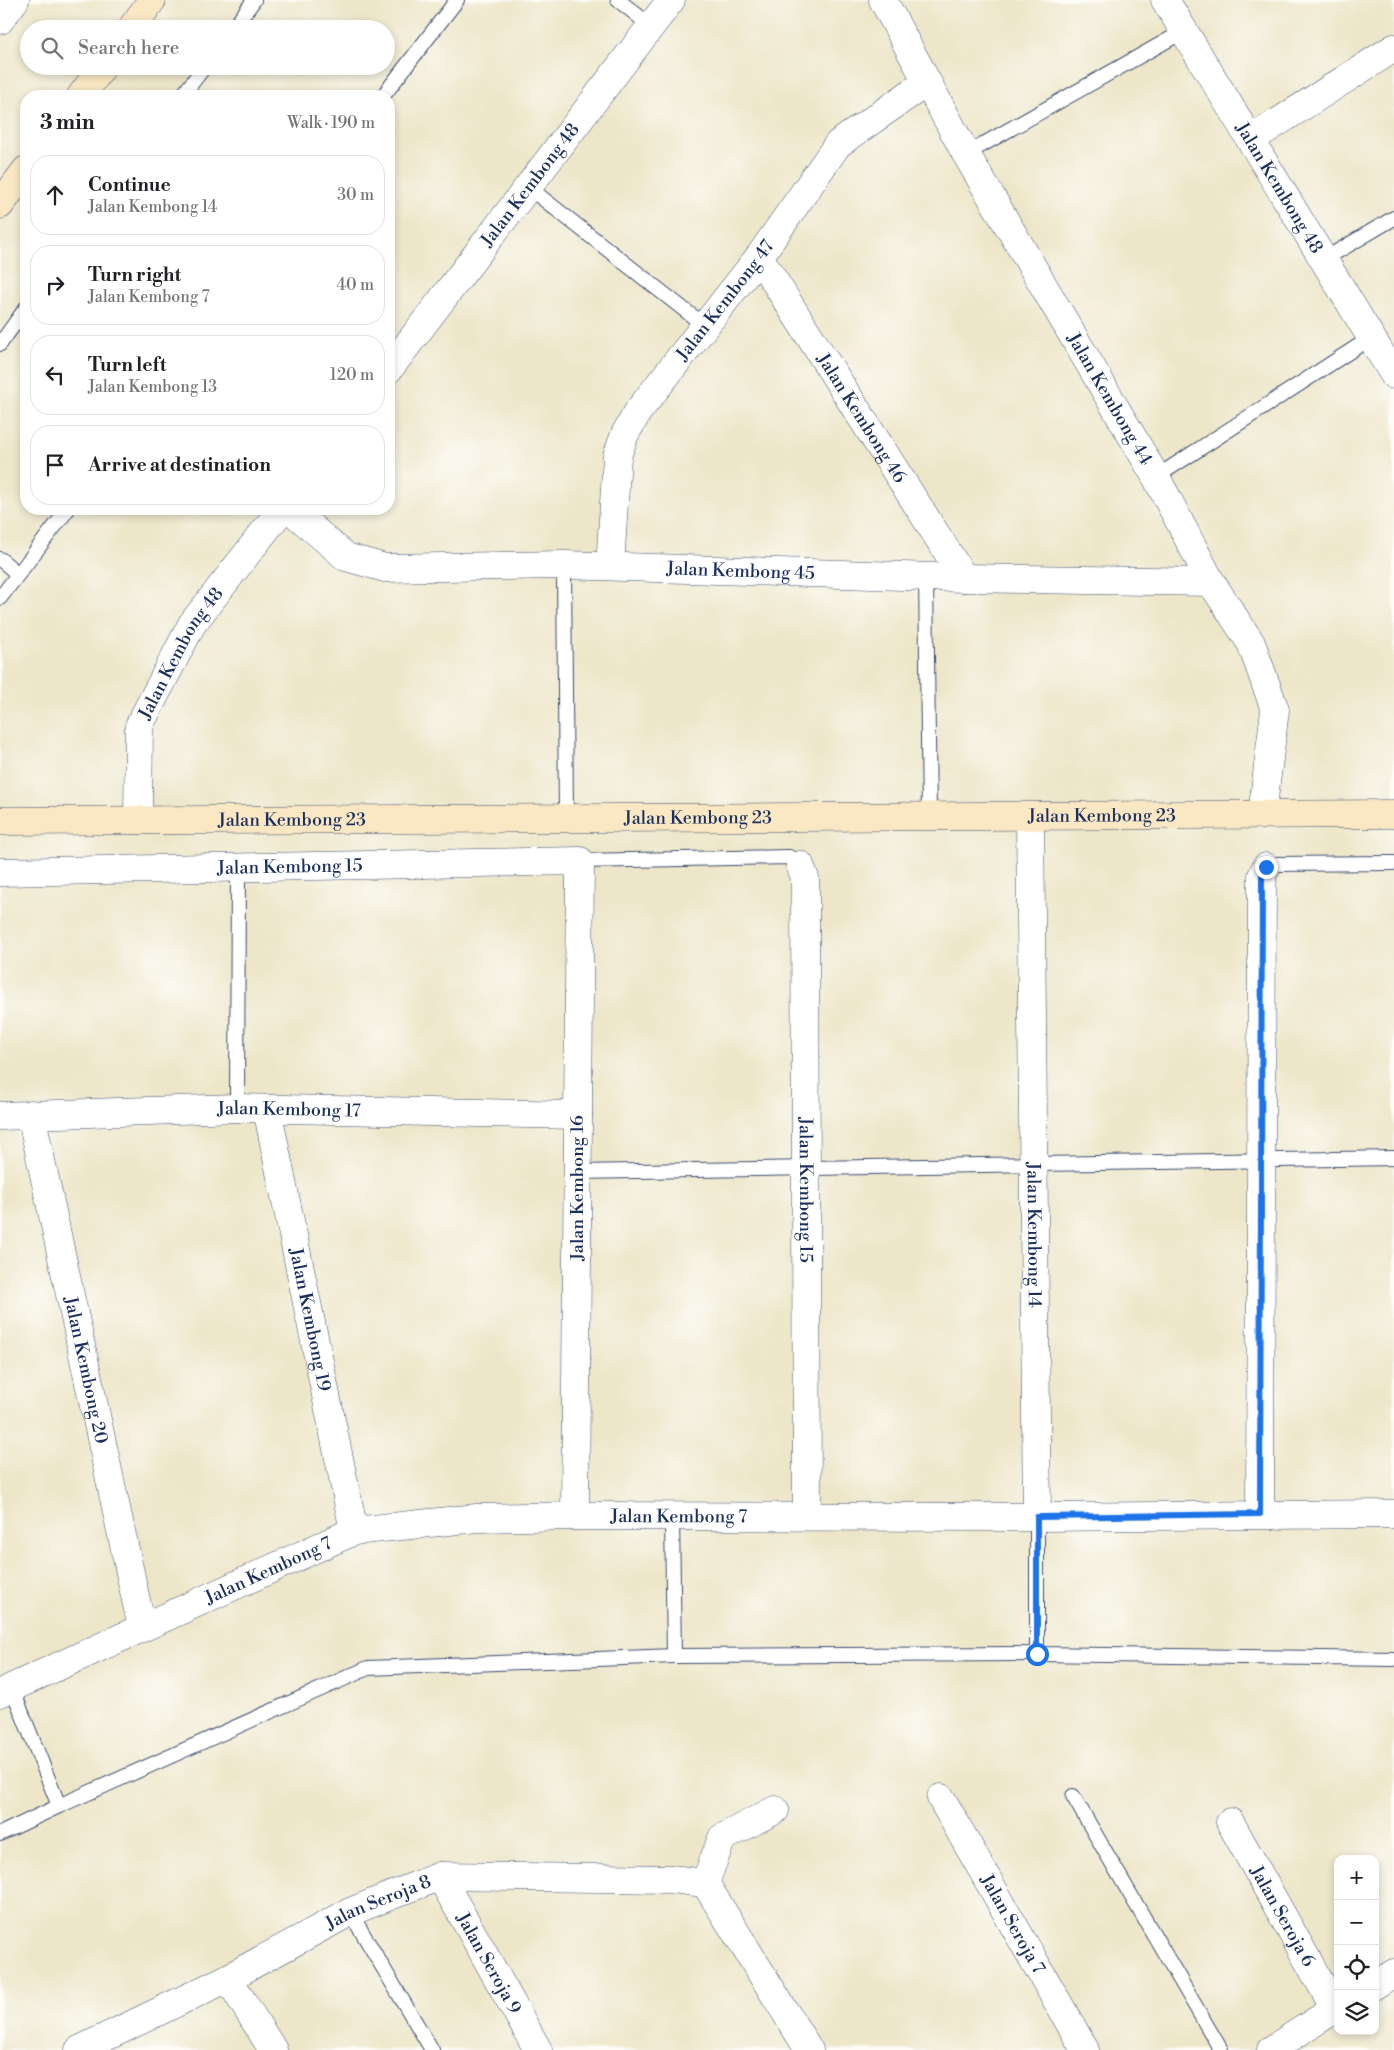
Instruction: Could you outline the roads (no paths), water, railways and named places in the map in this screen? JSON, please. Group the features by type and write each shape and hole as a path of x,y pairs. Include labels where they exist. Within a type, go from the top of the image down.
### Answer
{"street":[{"path":"0,20 15,0"},
{"path":"138,20 152,0"},
{"name":"Jalan Kembong 48","path":"395,360 671,0"},
{"name":"Jalan Kembong 44","path":"884,0 966,154 1156,478 1211,582 1251,643 1275,710 1262,815"},
{"name":"Jalan Kembong 48","path":"1167,1 1184,32 1394,375"},
{"path":"1250,140 1394,48"},
{"path":"85,90 96,75"},
{"name":"Jalan Kembong 47","path":"610,566 617,456 625,434 639,410 760,257 838,144 927,82"},
{"path":"0,205 20,178"},
{"name":"Jalan Kembong 46","path":"760,257 964,578"},
{"name":"Jalan Kembong 48","path":"138,820 139,726 192,624 277,515"},
{"name":"Jalan Kembong 45","path":"297,515 346,557 385,568 564,565 964,578 1211,582"},
{"name":"Jalan Kembong 23","path":"0,821 1394,814"},
{"name":"Jalan Kembong 14","path":"1030,816 1037,1517"},
{"name":"Jalan Kembong 15","path":"0,872 580,861"},
{"name":"Jalan Kembong 16","path":"575,1516 580,861"},
{"name":"Jalan Kembong 15","path":"800,865 805,878 807,1516"},
{"path":"1260,1514 1262,886 1266,867"},
{"name":"Jalan Kembong 17","path":"0,1116 237,1108 578,1115"},
{"name":"Jalan Kembong 19","path":"267,1109 354,1531"},
{"name":"Jalan Kembong 20","path":"32,1114 142,1628"},
{"name":"Jalan Kembong 7","path":"6,1690 354,1531 476,1518 575,1516 672,1518 1394,1514"},
{"name":"Jalan Seroja 7","path":"941,1798 1085,2050"},
{"path":"775,1810 722,1838 705,1883 809,2050"},
{"name":"Jalan Seroja 6","path":"1230,1822 1334,2004"},
{"name":"Jalan Seroja 8","path":"79,2050 228,1978 350,1912 440,1876 671,1879 705,1883"},
{"name":"Jalan Seroja 9","path":"440,1876 538,2050"},
{"path":"1379,1982 1394,1973"},
{"path":"228,1978 273,2050"},
{"path":"1271,2050 1334,2009"}],"lane":[{"path":"240,20 254,0"},
{"path":"388,90 457,0"},
{"path":"618,0 651,26"},
{"path":"966,154 1184,32"},
{"path":"187,90 198,75"},
{"path":"528,187 705,326"},
{"path":"1323,260 1394,218"},
{"path":"0,344 20,316"},
{"path":"1156,478 1372,337"},
{"path":"0,598 63,515"},
{"path":"0,559 18,574"},
{"path":"564,565 566,817"},
{"path":"926,577 929,815"},
{"path":"580,861 789,857 800,865"},
{"path":"1266,867 1273,864 1394,863"},
{"path":"237,1108 238,867"},
{"path":"577,1172 1394,1158"},
{"name":"Jalan Kembong 14","path":"1037,1517 1037,1654"},
{"path":"672,1518 674,1656"},
{"path":"0,1834 368,1668 674,1656 1037,1654 1394,1659"},
{"path":"6,1690 59,1806"},
{"path":"1074,1796 1221,2050"},
{"path":"350,1912 432,2050"}]}
